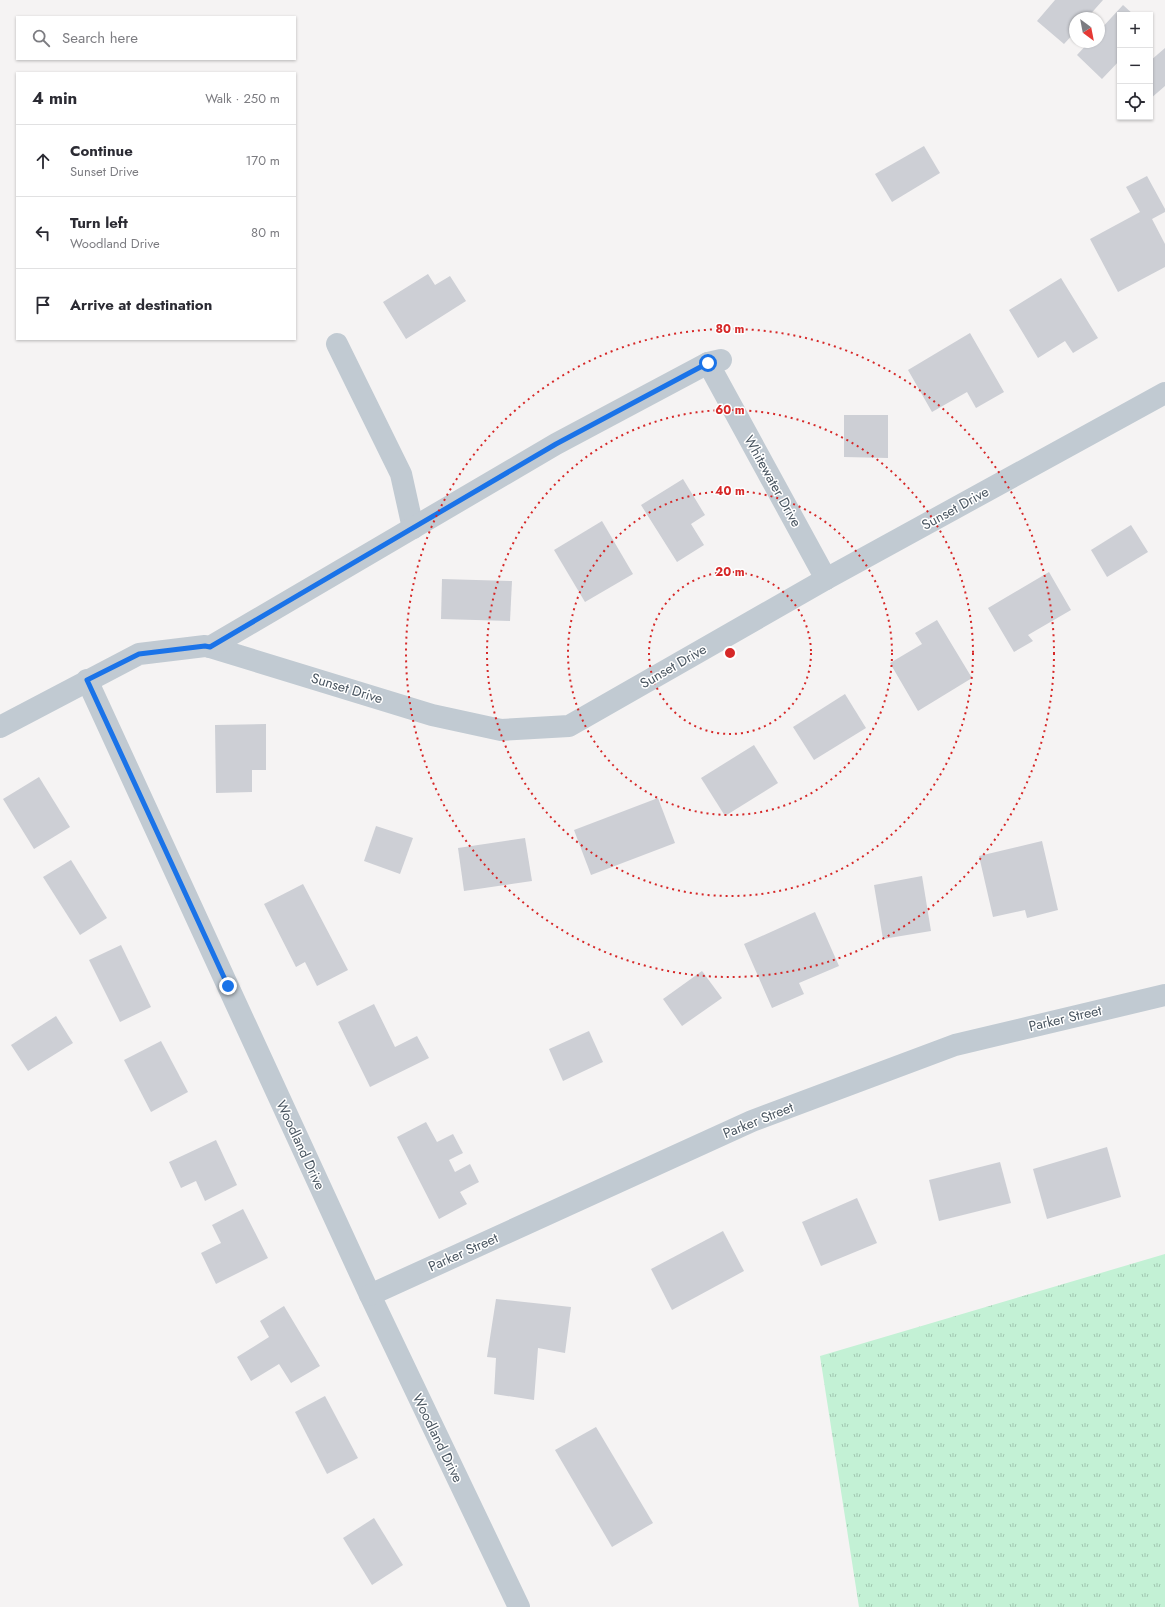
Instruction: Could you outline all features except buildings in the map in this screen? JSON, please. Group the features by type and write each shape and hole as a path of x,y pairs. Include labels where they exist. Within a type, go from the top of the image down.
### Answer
{"street":[{"path":"337,344 400,474 413,528"},
{"name":"Sunset Drive","path":"210,647 556,444 715,362"},
{"name":"Whitewater Drive","path":"715,362 826,579"},
{"name":"Sunset Drive","path":"0,727 139,654 205,646 432,714 501,730 569,726 826,579 1165,394"},
{"name":"Woodland Drive","path":"87,680 370,1295 519,1607"},
{"name":"Parker Street","path":"370,1295 759,1118 955,1044 1165,995"}],"green space":[{"path":"1165,1254 1165,1607 859,1607 820,1356"}],"route":[{"path":"228,986 87,680 139,654 205,646 210,647 556,444 708,363"}]}
